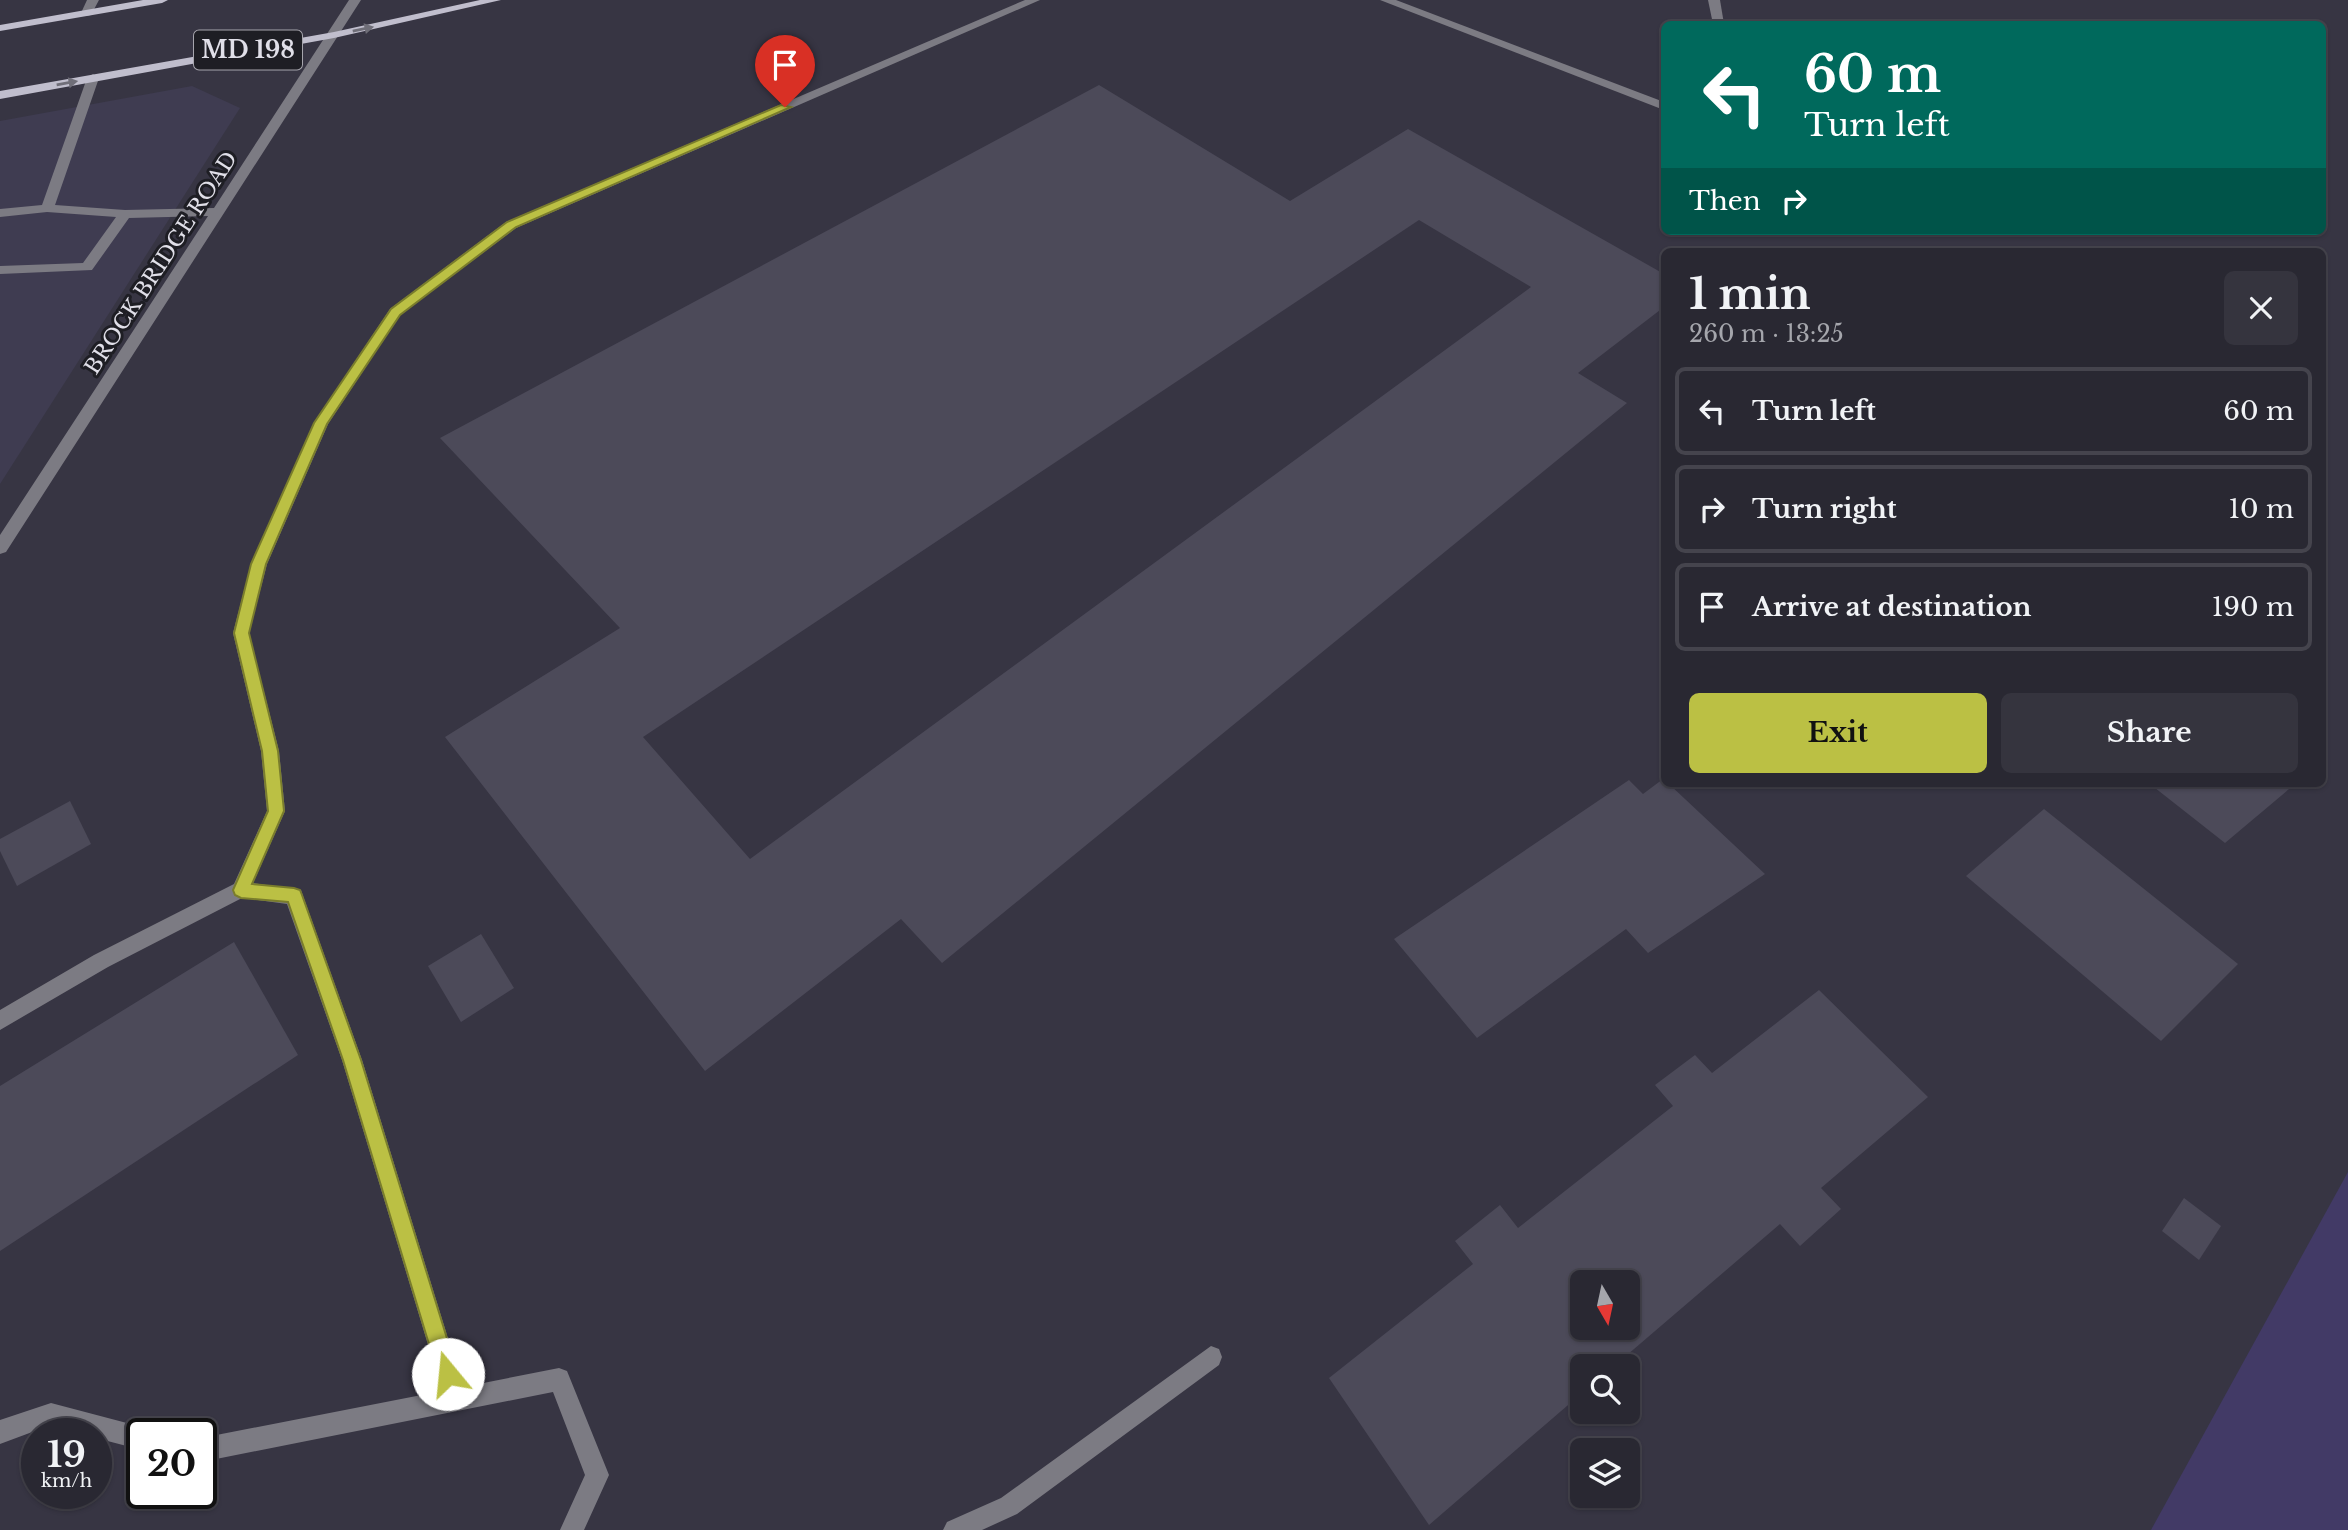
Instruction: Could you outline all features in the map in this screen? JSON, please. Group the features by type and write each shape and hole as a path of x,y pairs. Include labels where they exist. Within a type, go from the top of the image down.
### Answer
{"main road":[{"path":"0,28 162,0"},
{"name":"MD 198","path":"0,95 334,35 495,0"}],"street":[{"path":"87,13 93,0"},
{"name":"BROCK BRIDGE ROAD","path":"0,548 355,0"},
{"path":"241,890 276,811 270,751 242,633 258,564 321,423 395,312 511,225 1034,0"},
{"path":"1386,0 1661,105"},
{"path":"1714,0 1718,21"},
{"path":"47,208 93,78"},
{"path":"0,213 47,208 125,214 218,212"},
{"path":"0,270 88,267 125,214"},
{"path":"0,1021 102,961 241,890 294,895 352,1060 456,1400"},
{"path":"955,1530 1009,1506 1211,1357"},
{"path":"217,1447 559,1379 597,1475 572,1530"},
{"path":"0,1432 51,1414 126,1435"}],"shaded area":[{"path":"192,86 240,108 0,484 0,121"},
{"path":"2348,1172 2348,1530 2151,1530"}],"building":[{"path":"1099,85 1290,201 1408,129 1661,272 1661,309 1578,373 1627,403 942,963 901,919 705,1071 445,737 620,628 440,438","holes":["1419,220 1531,287 750,859 643,737"]},
{"path":"1629,780 1643,794 1661,780 1661,787 1672,787 1765,874 1648,953 1626,929 1477,1038 1394,939"},
{"path":"2154,787 2291,787 2225,843"},
{"path":"70,801 91,844 17,886 0,851 0,839"},
{"path":"2044,809 2238,964 2161,1041 1966,876"},
{"path":"481,934 514,988 461,1022 428,966"},
{"path":"234,942 298,1055 0,1251 0,1086"},
{"path":"1819,990 1928,1097 1821,1188 1841,1209 1800,1246 1780,1224 1628,1354 1570,1354 1570,1403 1429,1525 1329,1378 1473,1264 1455,1241 1500,1205 1518,1228 1673,1106 1655,1085 1695,1055 1712,1073"},
{"path":"2184,1198 2221,1226 2199,1260 2162,1231"}],"route":[{"path":"448,1374 352,1060 294,895 241,890 276,811 270,751 242,633 258,564 321,423 395,312 511,225 785,107"}]}
